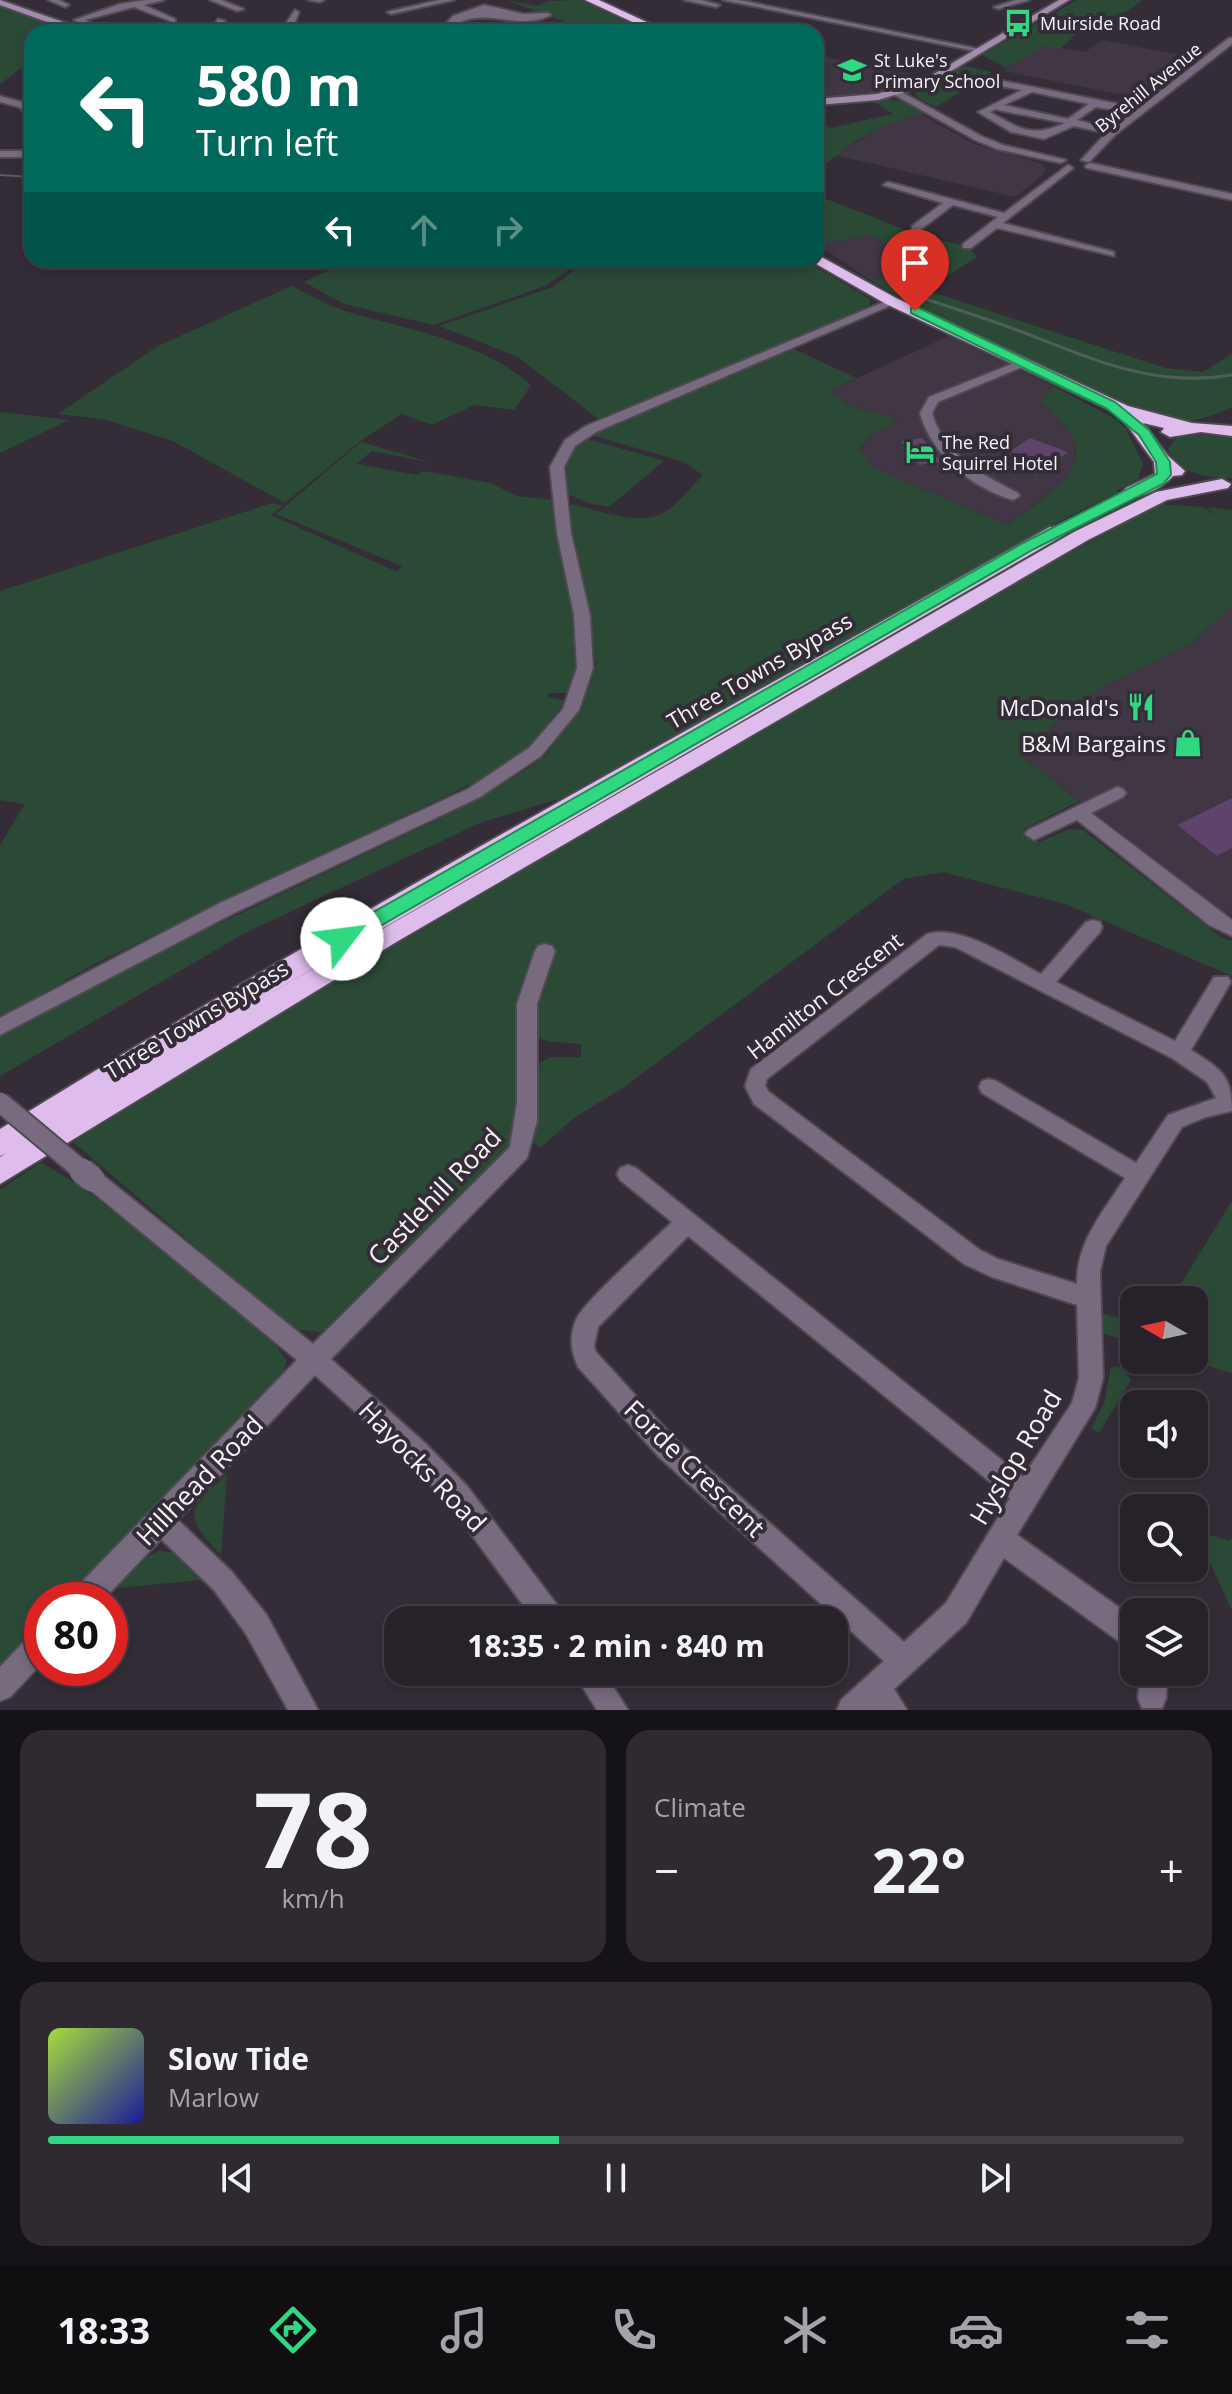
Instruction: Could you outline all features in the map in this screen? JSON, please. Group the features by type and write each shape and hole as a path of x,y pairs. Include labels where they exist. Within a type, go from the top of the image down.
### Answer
{"highway":[{"path":"590,0 645,24"},
{"path":"824,262 895,301 1110,405 1152,421 1232,431"},
{"path":"1110,405 1144,433 1160,457 1187,477 1227,484"},
{"path":"1194,427 1232,418"},
{"name":"Three Towns Bypass","path":"0,1144 113,1073 568,808 1028,546 1158,481 1164,475 1156,444 1162,436 1194,427"},
{"name":"Three Towns Bypass","path":"0,1172 120,1095 389,935 1045,556 1162,496 1227,484"}],"street":[{"path":"87,24 78,20 160,0"},
{"path":"214,0 240,9"},
{"path":"312,0 320,0"},
{"path":"391,12 450,0"},
{"path":"688,0 715,9 727,0 752,2 791,13 980,50"},
{"path":"998,7 1025,0"},
{"path":"1043,0 1062,1"},
{"path":"824,102 896,92 925,83 1062,1"},
{"path":"0,2 61,24"},
{"path":"135,4 172,21"},
{"path":"448,24 452,18 490,7 527,19 547,15"},
{"path":"812,17 827,9"},
{"path":"289,24 295,12"},
{"path":"776,21 791,13"},
{"path":"880,30 893,22"},
{"path":"843,34 858,26"},
{"path":"950,44 963,36"},
{"path":"913,48 927,39"},
{"name":"Byrehill Avenue","path":"1088,163 1113,132 1232,40"},
{"path":"1003,84 1140,111"},
{"path":"1031,89 983,112 1014,130 1052,135 1098,103"},
{"path":"896,92 989,143 1064,164"},
{"path":"0,99 24,107"},
{"path":"998,107 1113,132"},
{"path":"0,154 24,154"},
{"path":"967,246 1072,158 1232,197"},
{"path":"888,185 1005,216"},
{"path":"916,228 953,200"},
{"path":"995,224 1110,254"},
{"path":"0,1027 213,915 474,793 535,752 571,710 585,668 582,615 564,533 557,467 563,451 578,436 591,429 895,301"},
{"path":"1013,496 958,462 938,439 926,413 933,400 1026,363"},
{"path":"1034,834 1117,793"},
{"path":"1079,813 1216,920 1232,929"},
{"path":"1043,984 1093,927"},
{"name":"Hamilton Crescent","path":"1089,1298 992,1267 972,1257 761,1098 755,1086 758,1075 934,939 947,938 961,942 1179,1052 1214,1076 1231,1103"},
{"name":"Castlehill Road","path":"314,1359 519,1152 528,1121 527,1003 545,951"},
{"path":"1179,1052 1221,982"},
{"path":"989,1087 1138,1175"},
{"name":"Hayocks Road","path":"0,1102 314,1359 417,1452 458,1495 541,1606"},
{"name":"Hyslop Road","path":"851,1710 884,1700 905,1661 956,1613 1026,1495 1083,1408 1092,1363 1088,1271 1095,1243 1175,1121 1202,1109 1231,1103"},
{"path":"628,1174 1026,1495"},
{"name":"Forde Crescent","path":"686,1223 587,1322 582,1346 587,1359 668,1449 905,1661"},
{"name":"Hillhead Road","path":"101,1582 314,1359"},
{"path":"160,1520 223,1581 256,1624 304,1710"},
{"path":"1000,1539 1120,1625"},
{"path":"0,1687 24,1662"},
{"path":"597,1686 614,1710"}],"shaded area":[{"path":"1102,40 1195,58 1139,98 1004,71 1042,45 1085,52"},
{"name":"St Luke's Primary School","path":"824,57 924,77 880,92 824,98"},
{"path":"921,114 972,143 1042,164 1045,169 1042,176 1015,197 835,155 897,118"},
{"path":"870,235 892,248 918,241 938,248 896,277 870,280 824,249 824,244"},
{"path":"949,336 1053,386 1041,402 1074,438 1076,464 1069,479 1007,525 873,468 859,450 870,436 898,421 890,416 849,406 829,391"},
{"path":"1232,606 1232,915 1022,757 1040,736 1107,684 1190,644"}],"green space":[{"path":"507,0 538,6 547,1 580,0 635,24 571,24"},
{"path":"1077,0 1142,0 1126,12 1089,22 1060,49 1044,46 1007,68 982,55"},
{"path":"0,7 48,24 24,24 24,66 0,84"},
{"path":"964,66 992,72 936,107 917,97 916,92"},
{"path":"883,98 911,103 927,113 882,127 824,166 824,123 830,128 893,114 873,101 860,103"},
{"path":"824,198 924,237 967,246 977,257 925,290 1165,368 1203,372 1232,354 1232,407 1209,417 1176,421 1142,413 1116,402 942,319 870,280 896,277 937,248 918,241 892,248 870,235 824,244"},
{"path":"334,268 571,268 545,286 434,325 344,304 304,282"},
{"path":"577,268 818,268 870,299 870,304 866,309 601,421 518,357 439,326 553,287"},
{"path":"292,286 346,311 470,348 492,358 531,385 514,410 474,405 432,425 402,414 363,439 285,503 173,441 103,419 58,414 158,346"},
{"path":"794,349 856,378 829,391 849,406 890,416 898,421 870,436 859,449 873,468 1007,525 1060,485 1071,471 1076,457 1074,441 1063,423 1041,402 1053,386 1117,420 1126,429 1143,464 1138,479 1116,491 1118,493 914,601 569,796 482,822 243,934 0,1076 0,1034 103,979 439,819 512,779 544,757 582,707 596,666 592,630 570,526 571,504 621,516 646,518 668,510 703,475 684,462 592,435"},
{"path":"0,412 69,420 0,453"},
{"path":"1215,433 1232,437 1232,478 1204,476 1186,469 1178,464 1168,449 1177,437"},
{"path":"584,438 664,461 609,507 588,503 568,494 566,478 569,456"},
{"path":"361,442 433,463 372,451 356,464 417,475 423,471 491,483 516,496 555,500 577,645 576,668 568,693 549,693 548,697 566,701 529,749 498,771 96,963 0,1018 0,845 25,804 0,800 0,591 272,503 283,506 271,515 397,572 402,566 276,514"},
{"path":"1159,504 1202,507 1216,515 1207,507 1232,510 1232,606 1190,644 1107,684 1040,736 1022,757 1079,801 1024,829 1039,842 1070,829 1083,830 1222,938 1232,941 1232,976 1065,904 943,872 903,879 623,1088 575,1117 540,1148 532,1140 537,1070 541,1062 552,1057 581,1057 581,1045 547,1041 537,1035 533,1028 542,948 521,1126 511,1150 337,1324 320,1332 292,1329 73,1142 303,999 1034,573"},
{"path":"41,1162 83,1188 267,1333 286,1360 283,1379 86,1582 24,1582 24,1644 0,1669 0,1190"},
{"path":"1232,1201 1232,1373 1208,1366 1208,1286 1180,1286"},
{"path":"1103,1314 1120,1318 1120,1339 1103,1333"},
{"path":"1119,1366 1120,1374 1126,1374 1131,1380 1125,1390 1120,1390 1120,1398 1099,1433 1091,1428 1104,1404 1111,1367"},
{"path":"227,1474 221,1555 200,1530 194,1513 204,1497"},
{"path":"1208,1535 1230,1541 1232,1537 1232,1610 1208,1559"},
{"path":"158,1551 172,1552 200,1580 128,1587 128,1582 123,1582 147,1557"}],"building":[{"name":"The Red Squirrel Hotel","path":"922,438 941,462 919,465 901,441"},
{"path":"1030,438 1068,452 1048,467 1009,452"},
{"path":"1232,798 1232,848 1217,856 1177,825"}],"waterway":[{"path":"0,175 24,176"},
{"path":"916,296 1118,367 1172,377 1232,375"}],"place":[{"name":"Muirside Road","path":"1018,23"},
{"name":"St Luke's Primary School","path":"852,70"},
{"name":"The Red Squirrel Hotel","path":"920,452"},
{"name":"McDonald's","path":"1141,707"},
{"name":"B&M Bargains","path":"1188,743"}],"route":[{"path":"342,939 1028,546 1158,481 1164,475 1163,462 1144,433 1110,405 915,311"}]}
